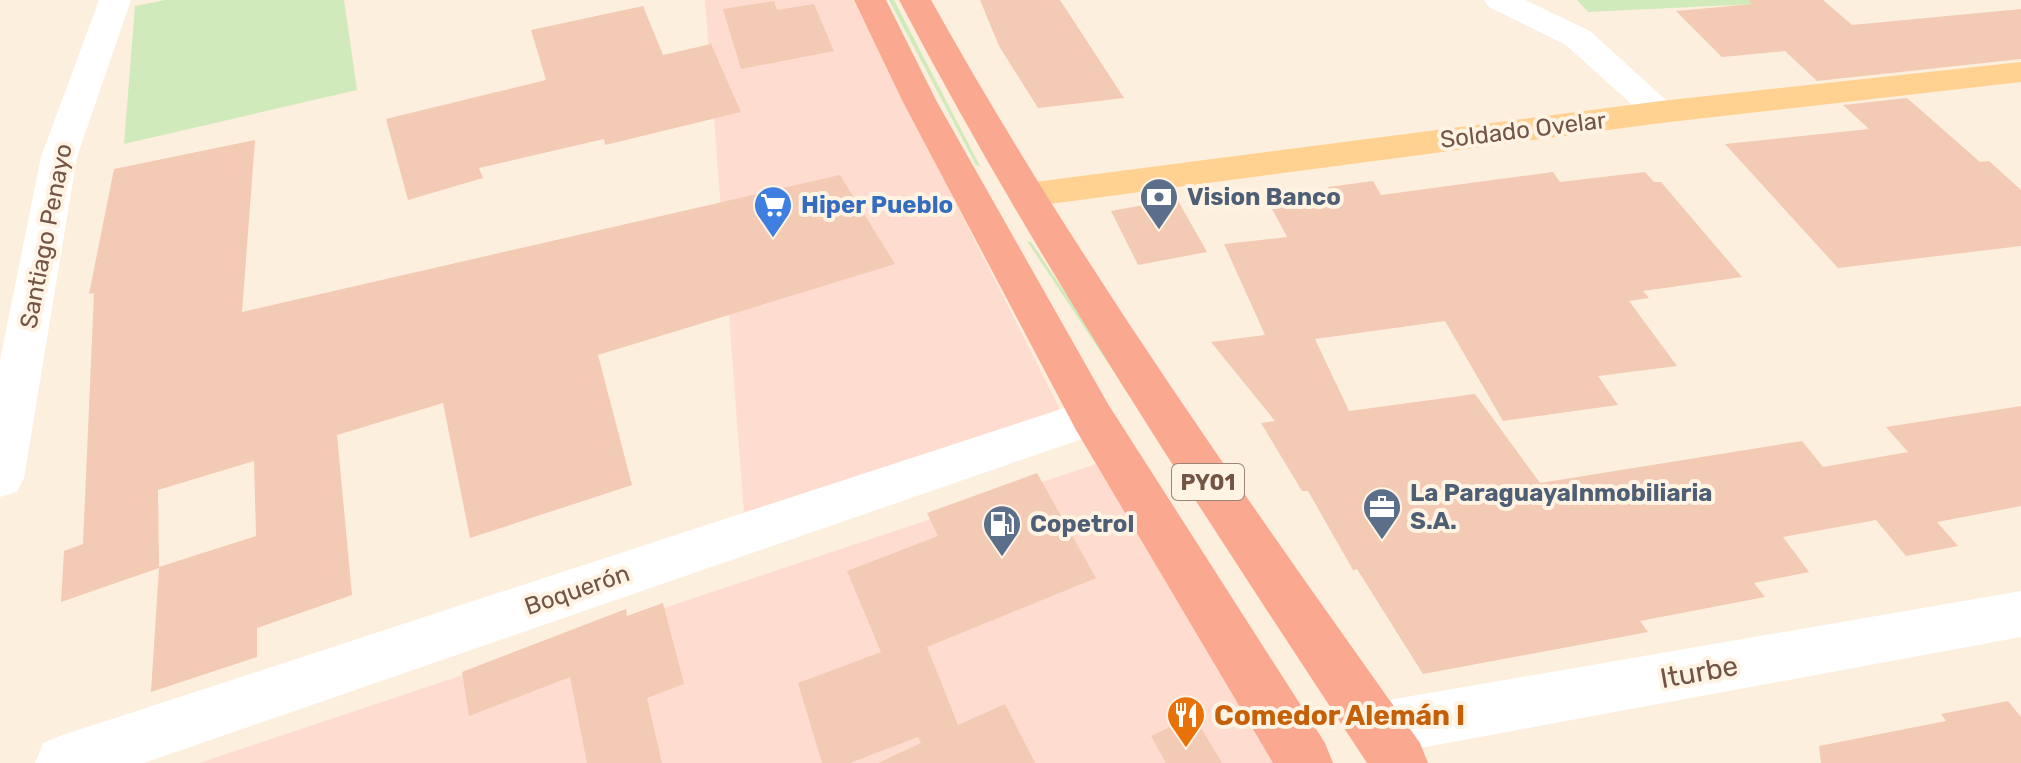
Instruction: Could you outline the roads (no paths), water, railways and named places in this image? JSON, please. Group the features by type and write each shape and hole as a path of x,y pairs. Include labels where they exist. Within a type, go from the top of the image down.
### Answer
{"highway":[{"name":"PY01","path":"870,0 974,202 1092,417 1305,763"},
{"name":"PY01","path":"915,0 1027,195 1148,393 1388,746"},
{"path":"974,202 1027,195"}],"main road":[{"name":"Soldado Ovelar","path":"1027,195 1661,112 2021,72"}],"street":[{"name":"Santiago Penayo","path":"0,478 59,157 115,0"},
{"path":"1500,0 1578,38 1661,112"},
{"name":"Boquerón","path":"63,763 1092,417"},
{"name":"Iturbe","path":"1388,746 2021,614"}],"place":[{"name":"Vision Banco","path":"1159,231"},
{"name":"Hiper Pueblo","path":"773,239"},
{"name":"La ParaguayaInmobiliaria S.A.","path":"1382,541"},
{"name":"Copetrol","path":"1002,558"},
{"name":"Comedor Alemán I","path":"1186,749"}]}
